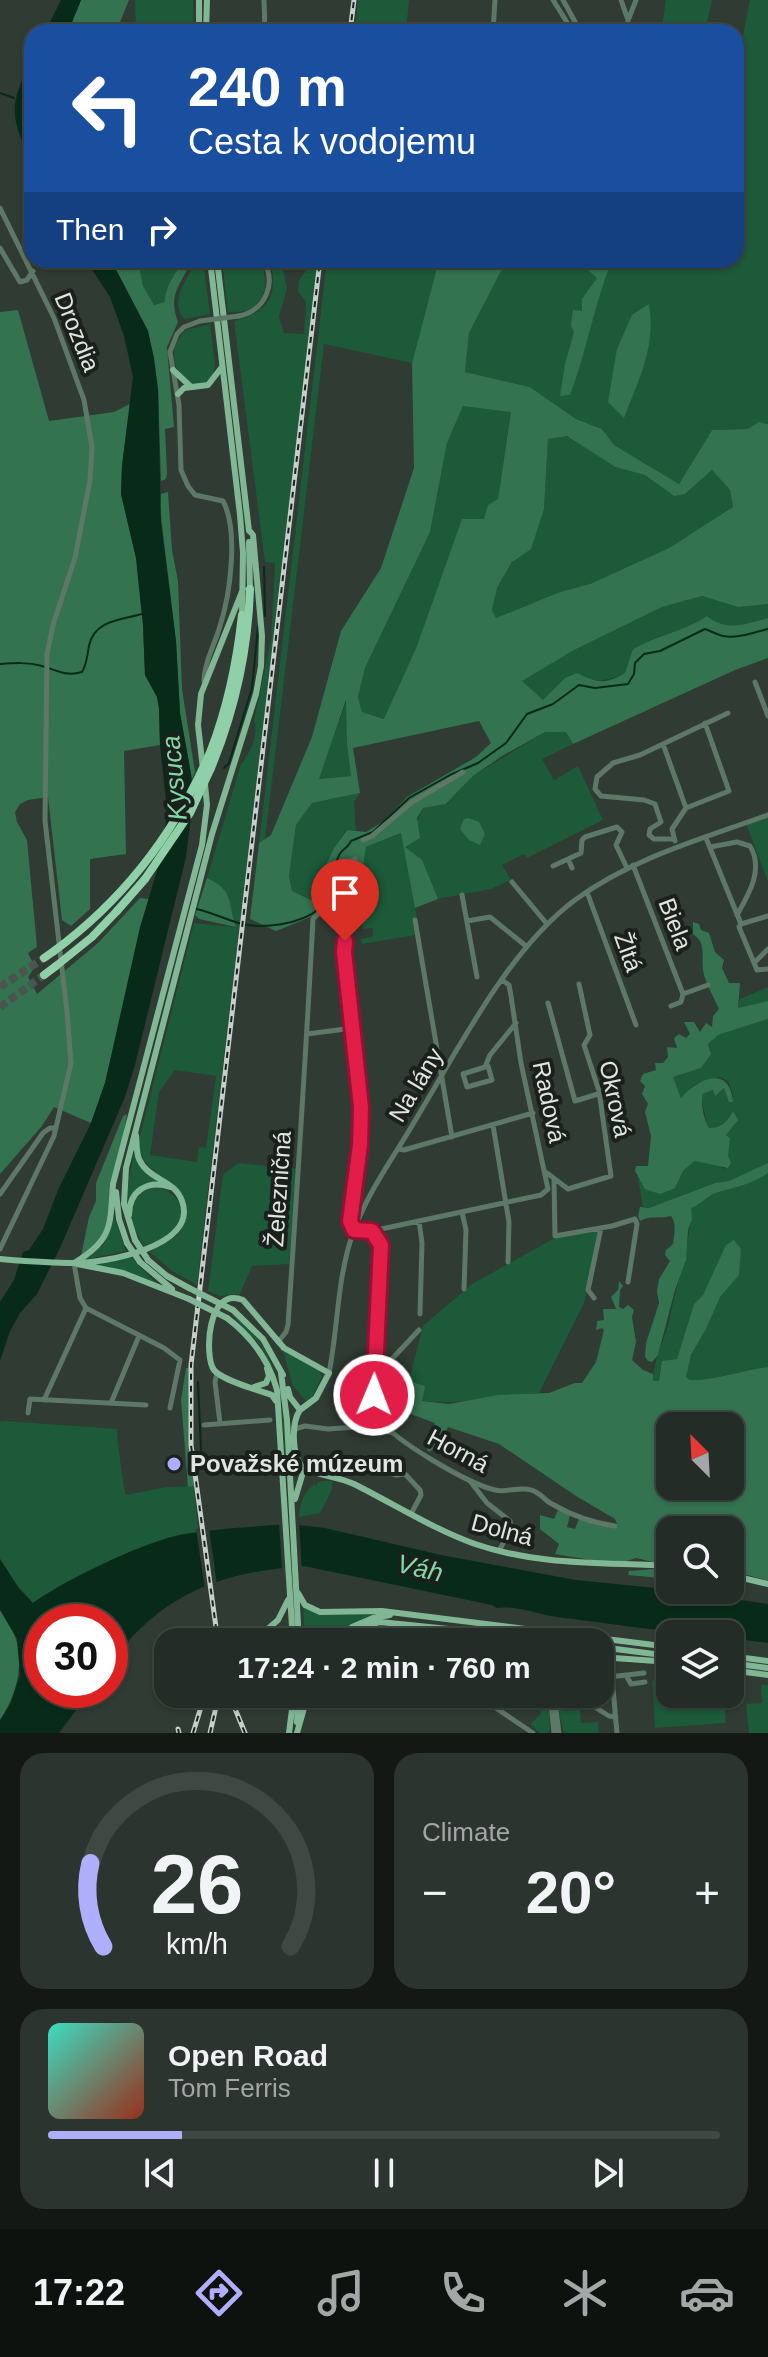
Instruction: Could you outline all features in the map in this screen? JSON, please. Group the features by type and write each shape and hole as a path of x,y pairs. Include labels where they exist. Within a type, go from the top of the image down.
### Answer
{"highway":[{"path":"44,975 110,918 154,868 190,813 211,768 233,706 242,669 246,589"},
{"path":"44,958 103,911 147,862 183,808 211,750 226,705 242,615"}],"main road":[{"path":"199,0 199,24"},
{"path":"206,24 207,0"},
{"path":"211,268 246,589 204,681 200,700 198,725 206,793 206,823 123,1194 125,1212 140,1262 159,1281 227,1318 249,1337 262,1354 274,1379 289,1515 293,1628"},
{"path":"218,268 249,530 242,615"},
{"path":"178,394 184,388 208,385 222,367"},
{"path":"173,370 181,380 194,387"},
{"path":"74,1263 93,1252 108,1234 113,1184 189,907 256,694 261,666 261,607 253,535 249,530"},
{"path":"74,1263 108,1259 157,1244 173,1236 181,1227 183,1203 169,1183 147,1170 141,1162 135,1132"},
{"path":"117,1176 117,1211 148,1260 159,1271 233,1310 263,1339 290,1397 300,1410 295,1416 297,1461 304,1469 289,1515"},
{"path":"132,1239 129,1209 137,1192 155,1184 165,1185 177,1192"},
{"path":"2,1260 74,1263 123,1273 189,1299"},
{"path":"279,1407 274,1396 217,1373 210,1363 214,1313 224,1299 235,1297 243,1300 278,1343 296,1357 329,1373"},
{"path":"253,1387 262,1386 268,1380 262,1354"},
{"path":"281,1373 285,1395 289,1515"},
{"name":"Na lány","path":"300,1410 316,1398 329,1373"},
{"name":"Dolná","path":"304,1469 338,1477 466,1540 499,1551 576,1564 656,1566"},
{"path":"744,1578 768,1584"},
{"path":"294,1593 305,1605 320,1612 366,1611 520,1628"},
{"path":"268,1628 282,1616 294,1593"},
{"path":"354,1628 394,1614"},
{"path":"360,1628 380,1622 443,1628"},
{"path":"371,1628 392,1622"},
{"path":"614,1640 656,1645"},
{"path":"614,1649 656,1654"},
{"path":"614,1658 656,1661"},
{"path":"744,1658 768,1661"},
{"path":"744,1665 768,1668"},
{"path":"744,1672 768,1675"},
{"path":"294,1733 296,1708"},
{"path":"294,1733 303,1708"}],"street":[{"path":"264,0 265,24"},
{"path":"494,24 495,0"},
{"path":"553,0 568,24"},
{"path":"563,0 576,24"},
{"path":"621,0 628,20"},
{"path":"628,24 636,0"},
{"name":"Drozdia","path":"0,208 24,254"},
{"path":"0,248 20,282 27,280 33,271"},
{"name":"Drozdia","path":"0,1249 56,1128 71,1063 44,808 47,668 50,637 75,558 91,467 91,429 84,400 31,268"},
{"path":"204,681 204,670 223,617 231,539 223,501 195,495 180,464 178,394 170,352 172,342 184,327 252,311 267,294 269,275 266,268"},
{"path":"755,682 768,716"},
{"path":"674,839 654,839 649,835 650,829 661,819 652,802 605,798 598,794 595,786 600,773 613,763 663,744 728,713"},
{"path":"678,848 674,825 686,808 729,791 705,723"},
{"path":"663,744 686,808"},
{"path":"363,840 412,802 463,772"},
{"name":"Na lány","path":"329,1373 335,1319 354,1230 369,1198 442,1076 526,946 547,924 587,892 630,867 768,815"},
{"name":"Biela","path":"568,859 581,853 583,839 617,827 622,832 616,845 630,867 683,994"},
{"path":"706,838 757,970 768,969"},
{"path":"710,847 744,843 754,854 757,863 752,886 737,915"},
{"name":"Železničná","path":"278,1343 288,1325 313,919 331,903 345,865 355,859 351,922 344,952 353,1028"},
{"path":"553,866 568,859 572,868"},
{"path":"512,882 547,924"},
{"name":"Žltá","path":"587,892 636,1025"},
{"path":"462,895 477,977"},
{"path":"741,924 768,916"},
{"path":"467,921 490,917 526,946"},
{"path":"415,920 452,1137"},
{"path":"754,963 768,949"},
{"name":"Radová","path":"502,980 509,985 521,1063 548,1189 541,1195 505,1202"},
{"name":"Okrová","path":"554,1178 568,1189 611,1176 598,1094 584,1045 590,1035 579,984"},
{"path":"671,1006 681,1002 683,994 708,985"},
{"path":"548,1003 575,1101 598,1094"},
{"name":"Radová","path":"485,1067 488,1066 492,1080 467,1087 463,1074 485,1067 490,1055 517,1023"},
{"path":"307,1034 353,1028 361,1107 360,1145 350,1221 354,1230 372,1231 505,1202"},
{"path":"399,1149 533,1113"},
{"path":"493,1125 509,1222 508,1262"},
{"path":"0,1194 47,1129 56,1128"},
{"path":"546,1172 554,1178 556,1187 555,1236 635,1219 637,1224 628,1282"},
{"path":"462,1212 466,1230 464,1289"},
{"path":"419,1221 422,1243 420,1314"},
{"path":"594,1298 588,1290 601,1228"},
{"name":"Horná","path":"372,1231 381,1245 375,1380 377,1412 394,1434 469,1481 504,1491 528,1489 580,1517 597,1524 615,1526"},
{"path":"74,1263 80,1298 86,1308 180,1360 170,1408"},
{"path":"44,1400 86,1308"},
{"path":"375,1380 419,1330"},
{"path":"111,1403 139,1336"},
{"path":"217,1373 215,1382 220,1424"},
{"path":"28,1413 30,1399 146,1405"},
{"path":"204,1425 270,1420"},
{"path":"295,1429 305,1426 328,1429 371,1426 394,1434"},
{"path":"338,1477 341,1469 352,1461 396,1475 405,1474 421,1495 411,1514"},
{"path":"469,1481 487,1503 510,1521 511,1529 499,1551"},
{"path":"614,1677 644,1673"},
{"path":"626,1675 631,1684 645,1682"},
{"path":"614,1697 617,1733"},
{"path":"496,1708 533,1733"},
{"path":"554,1708 558,1733"},
{"path":"596,1708 616,1717"}],"shaded area":[{"path":"81,0 129,0 119,24 71,24"},
{"path":"135,0 193,0 194,24 136,24"},
{"path":"358,0 409,0 407,24 356,24"},
{"path":"666,0 712,0 707,24 662,24"},
{"path":"750,0 768,0 768,424 759,422 747,429 712,430 679,484 614,445 602,429 576,419 530,387 465,372 469,333 503,268 744,268 744,30"},
{"path":"115,268 140,268 143,286 154,305 165,302 175,274 180,268 187,268 175,296 178,322 167,347 174,427 165,429 167,473 166,479 161,481 158,389 148,331"},
{"path":"140,268 179,268 166,302 153,305 143,286"},
{"path":"192,268 204,268 210,314 185,319 178,305"},
{"path":"223,268 263,268 265,288 260,301 248,310 228,312"},
{"path":"271,268 283,268 287,288 279,317 284,333 304,334 306,302 298,291 299,280 308,268 317,268 197,1285 172,1271 150,1252 177,1235 185,1223 187,1206 176,1188 146,1163 138,1144 194,923 235,927 226,892 207,878 241,764 254,738 254,721 271,639 275,563 265,562 234,321 263,307 272,293","holes":["175,1070 216,1076 206,1148 199,1147 197,1162 150,1155 159,1092"]},
{"path":"326,268 437,268 412,363 324,344 265,840 259,843"},
{"path":"437,268 503,268 469,333 465,372 530,387 576,419 602,429 614,445 679,484 712,430 747,429 759,422 768,424 768,604 738,607 702,596 662,607 574,650 522,681 543,700 565,678 577,673 595,681 606,681 625,673 633,649 707,616 729,625 768,618 768,658 573,744 566,732 545,732 473,776 446,804 423,808 417,818 420,838 405,847 422,860 438,899 415,908 401,833 366,847 361,880 354,877 350,882 347,912 326,914 320,904 332,883 324,869 347,830 366,832 384,821 407,797 476,757 491,743 479,721 353,748 360,793 312,803 296,825 289,876 292,891 317,903 313,916 276,931 250,919 259,843 271,835 312,737 341,631 381,568 414,468 412,363","holes":["463,406 511,412 498,499 488,505 484,519 462,519 417,646 384,719 362,712 358,697 365,668 430,532 447,443","567,436 615,467 645,475 674,496 685,494 712,470 730,490 733,507 669,548 590,584 560,592 496,618 492,610 497,588 512,562 531,549 544,509 548,439","346,700 351,776 319,779"]},
{"path":"585,268 609,268 570,395 560,396 574,332 571,325 573,310 582,311 582,299 597,278"},
{"path":"649,304 648,349 624,418 608,402 617,349 632,315"},
{"path":"18,310 49,421 114,412 130,404 121,494 136,558 145,675 157,697 160,745 124,751 126,854 90,859 90,909 71,926 62,920 48,797 28,800 20,804 15,812 27,840 37,947 28,953 35,967 28,977 37,994 98,943 140,898 149,899 105,1083 91,1123 54,1107 42,1126 0,1174 0,312"},
{"path":"210,324 215,363 213,376 209,381 194,385 176,367 176,344 186,330"},
{"path":"463,405 511,411 498,499 484,519 417,646 385,719 362,712 358,697 365,668 430,532 447,443"},
{"path":"567,436 615,467 645,475 674,496 685,494 712,470 730,490 733,507 669,548 590,584 560,592 496,618 492,610 497,588 544,509 548,439"},
{"path":"168,492 172,550 178,581 182,689 195,772 192,779 180,713 176,641 160,508 161,494"},
{"path":"702,596 738,607 768,604 768,618 729,625 707,616 633,649 625,673 603,680 565,678 543,701 521,681 574,650 662,607"},
{"path":"347,700 351,776 318,779"},
{"path":"545,732 566,732 573,744 542,759 554,780 578,766 603,820 527,858 524,854 502,865 511,880 491,889 437,899 405,848 417,918 412,920 415,935 362,944 361,939 373,934 372,928 363,929 362,922 355,920 363,896 363,854 366,847 402,833 405,846 423,808 447,804 473,776"},
{"path":"360,793 354,802 356,831 346,830 324,869 333,883 320,904 326,914 313,916 292,891 289,876 296,825 312,803"},
{"path":"768,812 768,882 745,821"},
{"path":"464,819 479,822 485,834 480,845 469,840 460,829"},
{"path":"207,878 226,892 236,927 199,919 195,915"},
{"path":"693,922 709,933 715,952 724,960 722,968 729,983 740,983 738,1008 768,1001 768,1019 718,1035 708,1044 711,1054 701,1068 673,1077 681,1098 705,1080 720,1079 731,1090 733,1102 729,1102 724,1088 715,1096 713,1090 703,1094 702,1107 709,1128 726,1121 733,1111 738,1120 726,1135 730,1138 728,1156 731,1163 728,1168 695,1161 683,1171 675,1188 660,1194 645,1189 635,1171 636,1166 648,1166 651,1136 645,1112 648,1104 642,1094 645,1086 640,1081 643,1074 656,1070 655,1063 663,1063 668,1057 667,1047 677,1048 674,1038 679,1034 686,1038 690,1034 684,1022 694,1022 700,1032 706,1023 712,1027 713,1016 719,1009 704,975 702,946 693,934"},
{"path":"768,987 768,1002 737,1008 740,999"},
{"path":"768,1019 768,1163 729,1181 715,1183 649,1208 643,1207 638,1178 649,1190 675,1188 683,1171 695,1161 725,1169 730,1139 725,1134 729,1120 708,1128 701,1098 703,1094 714,1090 719,1093 724,1088 728,1099 734,1097 728,1081 719,1077 694,1085 681,1098 673,1077 701,1068 711,1051 708,1044 718,1035"},
{"path":"127,1114 109,1217 100,1242 81,1256 89,1217 96,1201 96,1183 123,1116"},
{"path":"134,1153 162,1182 139,1187 128,1201 128,1184"},
{"path":"238,1163 297,1169 289,1264 252,1266 240,1294 220,1296 208,1291 223,1175"},
{"path":"768,1163 768,1173 748,1184 713,1194 691,1208 686,1260 658,1355 652,1362 648,1361 645,1357 646,1343 659,1303 659,1279 670,1261 665,1255 673,1244 675,1226 671,1216 640,1221 640,1207 649,1208 715,1183 729,1181"},
{"path":"768,1173 768,1367 708,1379 690,1380 686,1377 689,1360 717,1302 737,1277 740,1266 738,1256 712,1278 694,1304 677,1359 660,1371 659,1381 653,1381 686,1251 691,1207 713,1194 748,1184"},
{"path":"155,1186 177,1200 180,1220 168,1235 144,1246 134,1227 131,1211 137,1197"},
{"path":"114,1216 126,1251 83,1260 104,1244"},
{"path":"603,1226 584,1303 539,1393 466,1401 422,1401 409,1381 423,1326 472,1284 551,1240"},
{"path":"734,1240 741,1249 739,1275 720,1297 691,1355 686,1377 690,1380 708,1379 768,1367 768,1581 744,1574 744,1516 656,1516 656,1563 636,1558 624,1562 597,1561 555,1554 559,1544 540,1529 540,1515 554,1519 558,1510 570,1515 567,1527 575,1529 579,1519 618,1527 615,1519 499,1444 448,1427 444,1437 430,1452 427,1450 435,1423 400,1410 400,1401 409,1381 425,1386 422,1401 449,1404 498,1395 549,1393 582,1383 596,1362 604,1330 596,1330 597,1321 604,1320 603,1309 616,1309 611,1297 618,1290 619,1281 623,1286 619,1307 623,1309 628,1305 634,1310 632,1317 636,1342 632,1360 653,1374 653,1381 659,1381 662,1361 677,1359 694,1304 703,1295 726,1245"},
{"path":"129,1255 157,1284 85,1266"},
{"path":"230,1313 256,1337 275,1374 260,1345"},
{"path":"283,1351 319,1371 322,1376 313,1396 306,1401 293,1386"},
{"path":"186,1368 191,1368 189,1434 194,1486 188,1487 181,1400"},
{"path":"281,1401 288,1470 287,1482"},
{"path":"0,1422 117,1429 126,1495 167,1487 194,1486 196,1533 135,1550 67,1582 33,1603 18,1587 0,1559"},
{"path":"332,1481 332,1490 320,1513 299,1517 305,1495 311,1487 315,1484 317,1487 317,1483"},
{"path":"656,1569 656,1578 628,1575 629,1571"},
{"path":"303,1607 319,1615 381,1614 348,1628 304,1628"},
{"path":"0,1610 15,1637 19,1665 14,1693 0,1720"},
{"path":"652,1681 656,1681 656,1708 725,1708 726,1723 655,1728"},
{"path":"761,1685 768,1685 768,1733 749,1733 746,1704 762,1703"},
{"path":"549,1708 548,1733 540,1733 531,1725 541,1714 540,1710"},
{"path":"558,1709 580,1710 581,1723 598,1722 599,1733 564,1733"}],"water":[{"path":"61,0 81,0 71,24 49,24"},
{"path":"24,76 24,145 15,110"},
{"name":"Kysuca","path":"91,268 115,268 148,331 154,358 158,389 161,523 176,641 180,713 193,801 186,857 125,1097 60,1248 37,1294 20,1313 10,1331 0,1361 0,1302 14,1280 23,1252 29,1250 43,1229 58,1190 91,1123 105,1083 140,927 163,851 167,810 159,708 157,697 145,675 136,558 121,494 133,377 124,336 110,297"},
{"name":"Váh","path":"288,1524 325,1528 441,1555 576,1580 656,1588 656,1604 744,1604 744,1600 768,1604 768,1643 744,1640 744,1620 656,1620 656,1629 643,1628 496,1608 304,1566 274,1569 219,1581 195,1591 150,1620 128,1642 128,1604 24,1604 24,1708 78,1708 59,1733 0,1733 0,1720 10,1705 20,1675 17,1639 0,1610 0,1559 18,1587 33,1603 106,1562 148,1544 210,1530"}],"pier":[{"path":"279,1521 299,1521 302,1571 282,1572"},
{"path":"209,1528 217,1585 205,1589 196,1529"}],"waterway":[{"path":"0,93 14,98"},
{"path":"264,567 265,616"},
{"path":"0,664 26,663 66,673 82,672 96,631 110,622 142,614"},
{"path":"224,768 229,763 252,688 258,627"},
{"path":"336,884 338,858 351,841 373,832 409,798 478,763 506,743 527,714 553,704 579,685 595,688 628,684 634,674 635,663 644,654 660,651 705,629 728,637 768,629"},
{"path":"196,909 259,926 292,922 319,909"},
{"path":"198,1382 201,1450"}],"tunnel":[{"path":"0,987 44,958"},
{"path":"0,1007 44,975"}],"railway":[{"path":"351,24 354,0"},
{"path":"216,1628 191,1445 191,1365 319,268"},
{"path":"193,1733 201,1708"},
{"path":"210,1733 216,1708"},
{"path":"235,1708 245,1733"},
{"path":"178,1729 179,1733"}],"place":[{"name":"Považské múzeum","path":"174,1464"}],"route":[{"path":"345,941 361,1107 360,1145 350,1221 354,1230 372,1231 381,1245 374,1395"}]}
